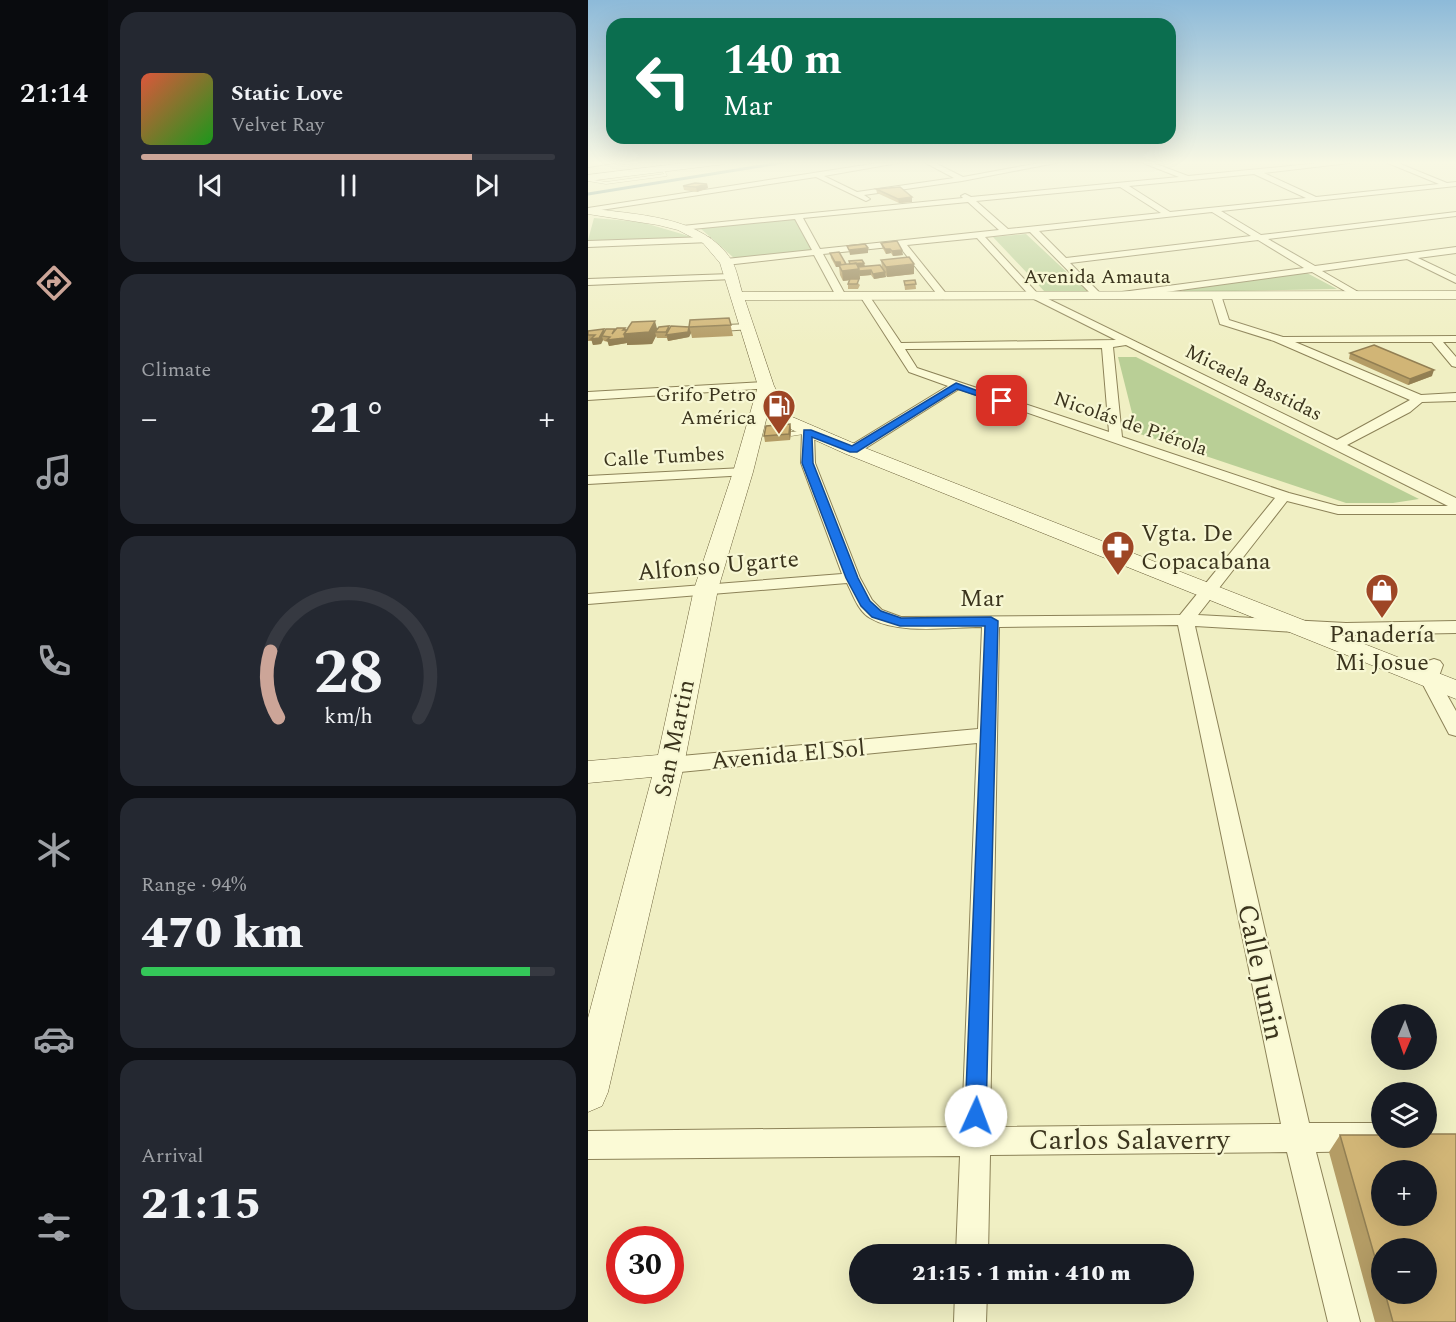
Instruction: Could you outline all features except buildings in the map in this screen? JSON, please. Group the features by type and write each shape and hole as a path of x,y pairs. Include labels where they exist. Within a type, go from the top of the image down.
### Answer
{"main road":[{"path":"661,223 682,228 706,240 726,262 766,386 783,419 799,433 861,445"},
{"name":"Avenida Amauta","path":"738,296 1456,295"},
{"path":"766,386 796,415 861,445 1213,585 1346,629 1440,672 1456,690"},
{"name":"San Martin","path":"588,1092 592,1058 670,765 706,589 755,438 766,386"},
{"path":"1213,585 1288,624 1440,672"},
{"name":"Avenida El Sol","path":"588,772 670,765"}],"street":[{"path":"682,228 738,223"},
{"path":"801,223 841,296"},
{"path":"996,223 1006,232"},
{"path":"726,262 1099,223"},
{"path":"1235,223 1357,295"},
{"path":"1064,261 1382,223"},
{"path":"1033,230 1097,295"},
{"path":"980,235 1035,296"},
{"path":"588,244 706,240"},
{"path":"902,243 943,296"},
{"path":"1118,295 1456,250"},
{"path":"1408,256 1456,280"},
{"path":"593,285 732,277"},
{"path":"1216,295 1224,322 1278,339 1419,399 1456,397"},
{"name":"Nicolás de Piérola","path":"865,296 913,370 956,386 1284,496 1338,510 1456,510"},
{"name":"Micaela Bastidas","path":"1035,296 1456,504"},
{"path":"690,330 747,327"},
{"path":"1278,339 1456,339"},
{"path":"1435,339 1456,364"},
{"path":"898,346 1107,345 1127,342"},
{"path":"1107,345 1116,438"},
{"path":"588,396 766,386"},
{"path":"861,445 956,386"},
{"path":"1338,445 1406,409 1419,399"},
{"name":"Mar","path":"799,433 808,463 852,578 865,603 876,614 887,619 900,622 1185,620 1346,629 1456,627"},
{"name":"Calle Tumbes","path":"588,480 743,472"},
{"path":"1185,620 1284,496"},
{"name":"Alfonso Ugarte","path":"588,599 852,578"},
{"name":"Calle Junin","path":"1185,620 1298,1138 1344,1322"},
{"path":"972,1244 991,621"},
{"path":"1440,672 1456,729"},
{"name":"Avenida El Sol","path":"670,765 988,735"},
{"name":"Carlos Salaverry","path":"588,1144 1371,1137"},
{"path":"970,1322 971,1304"}],"green space":[{"path":"593,223 643,223 699,239 588,240"},
{"path":"756,223 797,223 813,252 734,258 700,228"},
{"path":"1026,234 1088,292 1045,292 993,237"},
{"path":"1307,273 1337,289 1184,292 1182,288"},
{"path":"1118,357 1136,357 1419,499 1393,503 1346,503 1137,433"}],"place":[{"name":"Grifo Petro América","path":"779,435"},
{"name":"Vgta. De Copacabana","path":"1118,576"},
{"name":"Panadería Mi Josue","path":"1382,619"}],"route":[{"path":"976,1116 991,621 900,622 876,614 865,603 852,578 808,463 808,432 853,450 956,386 1002,401"}]}
